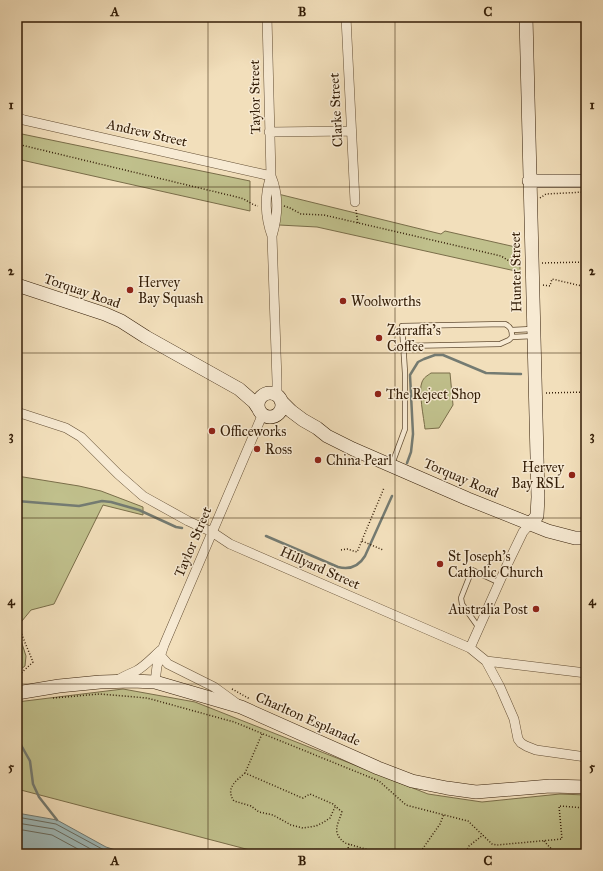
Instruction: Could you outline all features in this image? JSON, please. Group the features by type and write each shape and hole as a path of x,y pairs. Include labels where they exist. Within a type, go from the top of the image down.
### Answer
{"street":[{"name":"Taylor Street","path":"267,17 271,176 277,199 276,220 272,236 277,381 277,390 274,397"},
{"name":"Clarke Street","path":"346,17 355,202"},
{"name":"Hunter Street","path":"526,17 529,181 537,263 533,333 537,412 538,514 530,524"},
{"name":"Andrew Street","path":"17,117 24,120 271,176"},
{"path":"269,132 351,131"},
{"path":"529,181 586,181"},
{"name":"Torquay Road","path":"17,285 121,321 146,337 239,389 266,413 286,419 315,435 327,436"},
{"name":"Torquay Road","path":"239,389 274,397 303,420 318,428 327,436 392,465 530,524 562,536 586,538"},
{"path":"274,397 281,408 266,413 259,400 274,397"},
{"name":"Hillyard Street","path":"17,412 66,428 81,437 118,474 143,496 188,521 212,532 231,544 470,648 486,661 500,687 514,719 518,739 521,743 536,750 586,757"},
{"name":"Taylor Street","path":"155,682 157,666 162,652 261,418 266,413"},
{"path":"470,648 523,532 530,524"},
{"path":"115,682 136,671 162,652 168,664 220,690 241,707"},
{"path":"486,661 586,673"},
{"name":"Charlton Esplanade","path":"17,693 59,686 115,682 155,682 241,707 378,768 418,782 476,792 550,786 586,787"}],"lane":[{"path":"392,465 405,428 406,373 402,326 498,323 510,326 512,330 512,337"},
{"path":"512,330 533,333"},
{"path":"403,346 500,344 512,337 533,333"},
{"path":"479,628 462,604 461,598 472,570 500,583"}],"path":[{"path":"540,203 540,198 546,194 586,192"},
{"path":"355,202 358,224"},
{"path":"537,263 586,262"},
{"path":"543,285 550,286 552,279 586,287"},
{"path":"546,393 586,392"},
{"path":"341,550 347,549 357,552 363,541 384,488"},
{"path":"363,541 383,550"},
{"path":"17,623 33,662 17,677"},
{"path":"228,687 255,701"},
{"path":"48,699 100,694 147,698 234,722 379,781 406,805 468,821 492,844 497,845 562,839 559,806 586,808"},
{"path":"262,734 245,773 232,785 232,799 251,806 259,812 273,815 299,828 308,828 324,822 330,818 335,807"},
{"path":"245,773 300,797 303,798 310,794 332,804 342,812 336,834 340,840 382,854"},
{"path":"419,854 440,824 444,814"},
{"path":"464,854 470,846 483,835"},
{"path":"544,841 556,854"},
{"path":"347,854 349,844"}],"green space":[{"path":"17,133 250,181 250,211 17,159"},
{"path":"278,194 441,234 445,231 520,248 520,272 317,227 279,225"},
{"path":"431,373 450,373 453,405 439,428 425,429 421,386 424,379"},
{"path":"17,476 101,491 143,507 143,515 103,505 54,604 31,610 17,627"},
{"path":"17,628 26,656 25,666 17,672"},
{"path":"123,689 195,702 428,794 482,802 560,794 586,795 586,854 265,854 17,789 17,702"}],"water":[{"path":"17,813 57,820 106,847 128,854 17,854"}],"waterway":[{"path":"407,463 411,452 413,434 410,375 418,362 435,355 443,355 486,373 521,374"},
{"path":"266,536 338,567 346,568 354,566 357,565 365,556 392,496"},
{"path":"17,501 79,506 102,501 111,502 139,510 176,527 182,528"},
{"path":"17,741 30,761 33,784 39,797 57,820"}],"place":[{"name":"Hervey Bay Squash","path":"130,290"},
{"name":"Woolworths","path":"343,301"},
{"name":"Zarraffa's Coffee","path":"379,338"},
{"name":"The Reject Shop","path":"378,394"},
{"name":"Officeworks","path":"212,431"},
{"name":"Ross","path":"257,449"},
{"name":"China Pearl","path":"318,460"},
{"name":"Hervey Bay RSL","path":"572,475"},
{"name":"St Joseph's Catholic Church","path":"440,564"},
{"name":"Australia Post","path":"536,609"}]}
